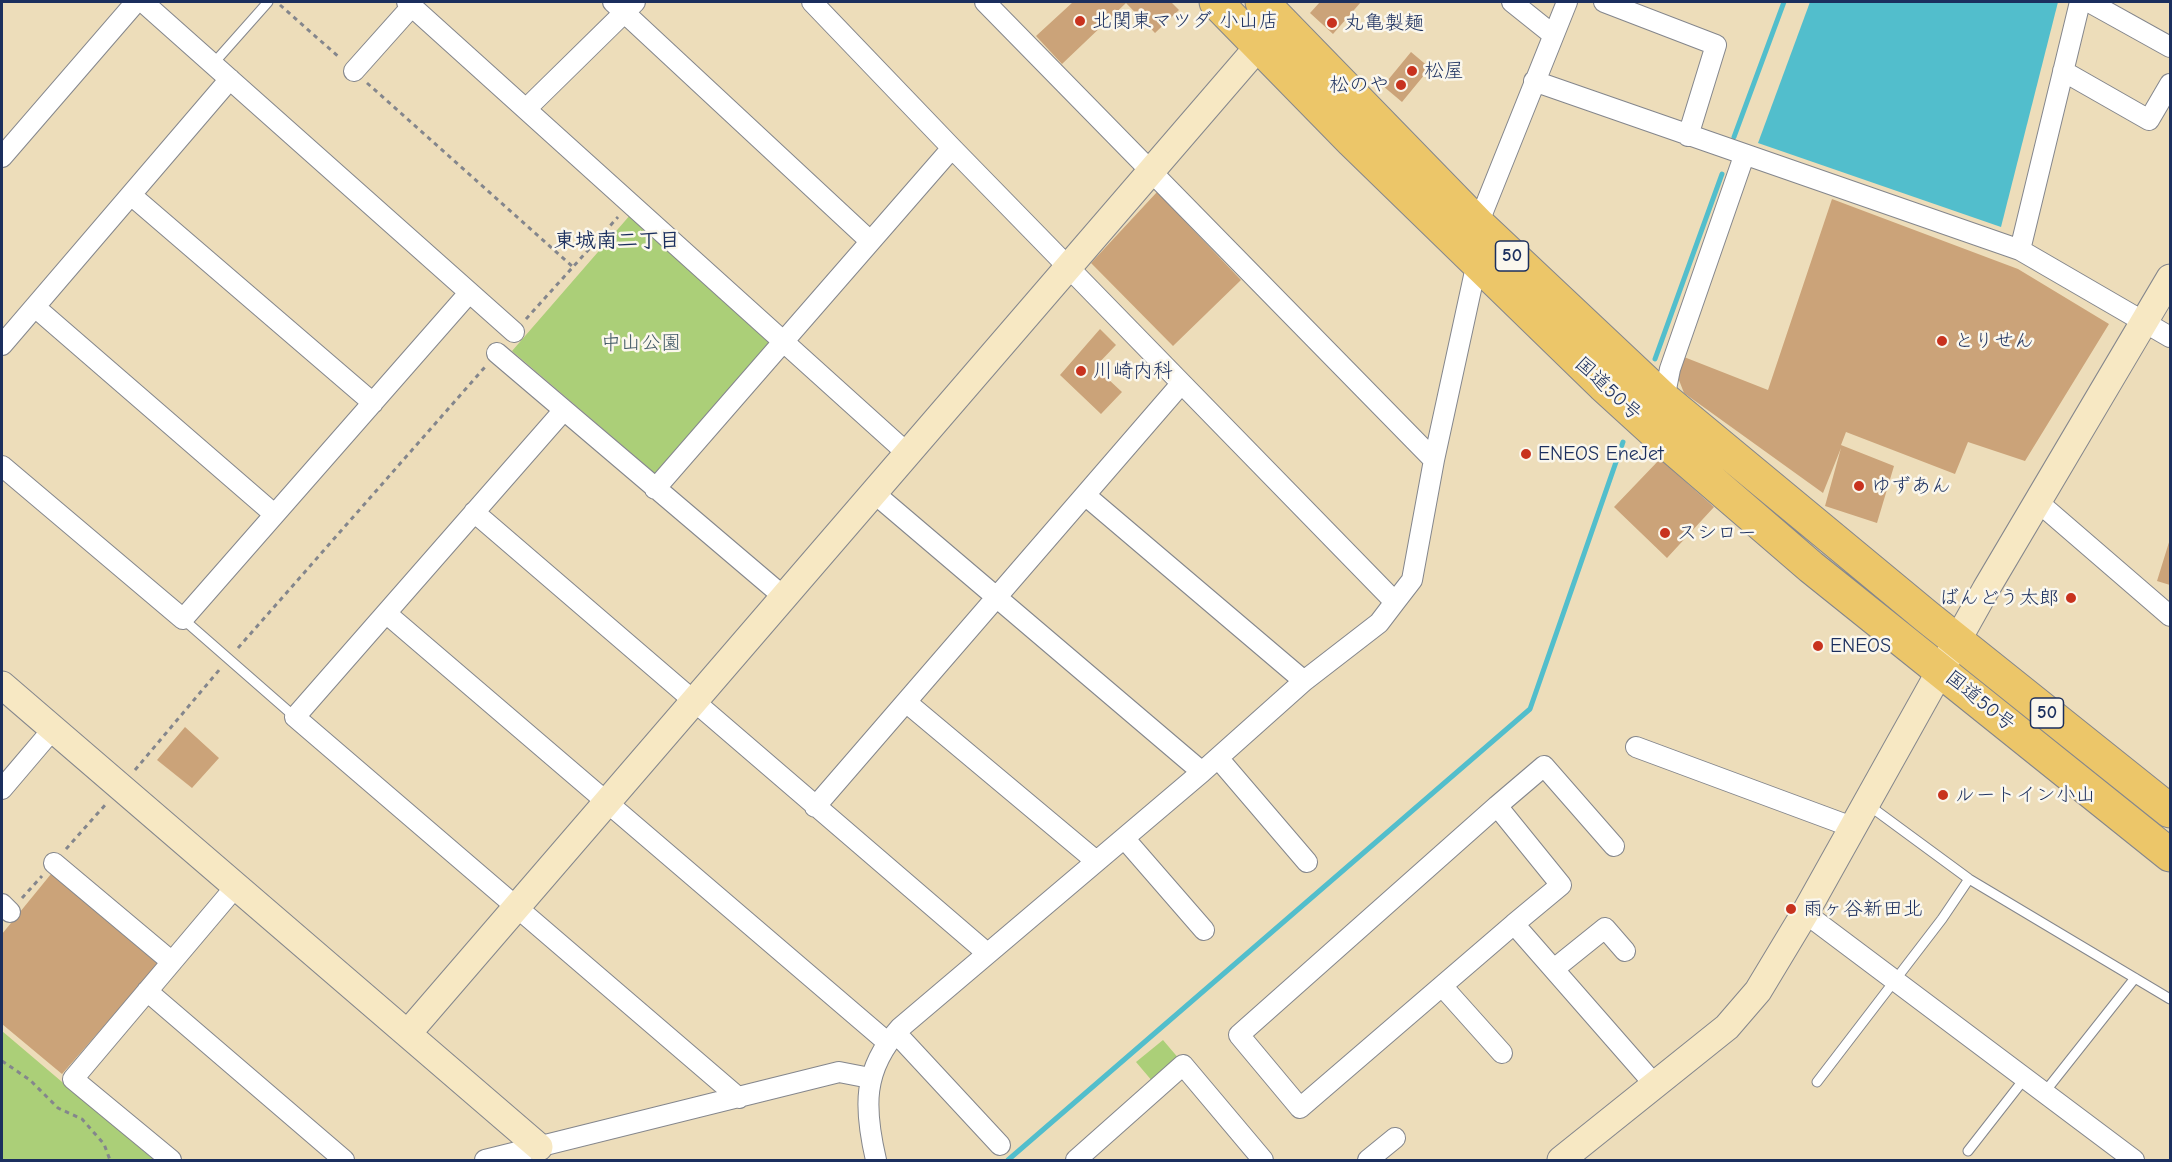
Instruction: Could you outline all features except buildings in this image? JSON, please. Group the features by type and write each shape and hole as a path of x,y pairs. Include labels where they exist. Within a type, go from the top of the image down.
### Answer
{"highway":[{"name":"国道50号","path":"1216,2 1603,385 1740,508 2170,855"},
{"name":"国道50号","path":"1271,11 1478,224 1664,399 1956,641 2170,811"}],"street":[{"path":"2,157 136,2"},
{"path":"142,2 514,332"},
{"path":"812,2 1395,602"},
{"path":"985,2 1434,460"},
{"path":"1512,2 1552,34"},
{"path":"1478,224 1552,34 1567,2"},
{"path":"1604,2 1716,45 1688,136"},
{"path":"2020,250 2080,2"},
{"path":"2089,2 2170,47"},
{"path":"354,71 410,4 786,340 908,454"},
{"path":"526,109 624,5 869,240"},
{"path":"408,1033 1151,173 1258,46 1271,11"},
{"path":"2063,71 2149,120 2170,84"},
{"path":"2,345 230,79"},
{"path":"1534,81 1744,156 2020,250 2170,337"},
{"path":"655,489 786,340 869,240 952,148"},
{"path":"1664,399 1670,369 1744,156"},
{"path":"131,195 374,403"},
{"path":"876,1161 866,1106 870,1078 892,1038 987,953 1202,772 1304,681 1379,623 1412,580 1434,460 1477,262"},
{"path":"1561,1161 1727,1028 1746,1007 1805,913 1956,641 2170,278"},
{"path":"2,466 183,620 274,513 374,403 469,293"},
{"path":"35,307 274,513"},
{"path":"497,353 784,597"},
{"path":"815,807 1181,384"},
{"path":"564,410 295,717 739,1098"},
{"path":"874,493 1202,772"},
{"path":"1085,495 1304,681"},
{"path":"2038,502 2170,616"},
{"path":"474,512 987,953"},
{"path":"387,614 607,802 892,1038 1000,1145"},
{"path":"2,685 237,885 539,1148"},
{"path":"906,702 1096,861"},
{"path":"2,789 53,729"},
{"path":"1636,747 1852,827"},
{"path":"1218,758 1307,862"},
{"path":"1497,806 1561,885 1300,1108 1239,1035 1497,806 1544,766 1614,846"},
{"path":"1124,838 1204,930"},
{"path":"54,863 172,962"},
{"path":"171,1161 73,1079 237,885"},
{"path":"1805,913 2134,1161"},
{"path":"1514,924 1655,1085"},
{"path":"1554,969 1605,928 1625,951"},
{"path":"1442,986 1502,1053"},
{"path":"147,992 344,1161"},
{"path":"1076,1161 1183,1065 1263,1161"},
{"path":"484,1161 839,1072 870,1078"},
{"path":"1368,1161 1395,1138"}],"lane":[{"path":"213,64 268,2"},
{"path":"183,620 295,717"},
{"path":"1866,803 1969,879 2170,999"},
{"path":"1817,1082 1969,879"},
{"path":"2044,1093 2135,978"},
{"path":"1968,1151 2025,1078"}],"path":[{"path":"277,2 572,266"},
{"path":"514,332 572,266 580,262 630,203"},
{"path":"122,786 228,660 497,353"},
{"path":"2,1061 30,1080 58,1108 82,1119 104,1144 110,1161"}],"green space":[{"name":"中山公園","path":"631,214 769,334 768,346 657,475 512,351"},
{"path":"2,1031 154,1160 2,1160"},
{"path":"1163,1040 1180,1060 1153,1082 1136,1062"}],"water":[{"path":"1810,2 2058,2 2001,227 1758,143"}],"waterway":[{"path":"1734,137 1784,2"},
{"path":"1655,359 1722,174"},
{"path":"1008,1160 1530,709 1623,442"}],"place":[{"name":"北関東マツダ 小山店","path":"1080,21"},
{"name":"丸亀製麺","path":"1332,23"},
{"name":"松屋","path":"1412,71"},
{"name":"松のや","path":"1401,85"},
{"name":"とりせん","path":"1942,341"},
{"name":"川崎内科","path":"1081,371"},
{"name":"ENEOS EneJet","path":"1526,454"},
{"name":"ゆずあん","path":"1859,486"},
{"name":"スシロー","path":"1665,533"},
{"name":"ばんどう太郎","path":"2071,598"},
{"name":"ENEOS","path":"1818,646"},
{"name":"ルートイン小山","path":"1943,795"},
{"name":"雨ヶ谷新田北","path":"1791,909"}],"district":[{"name":"東城南二丁目","path":"617,241"}]}
